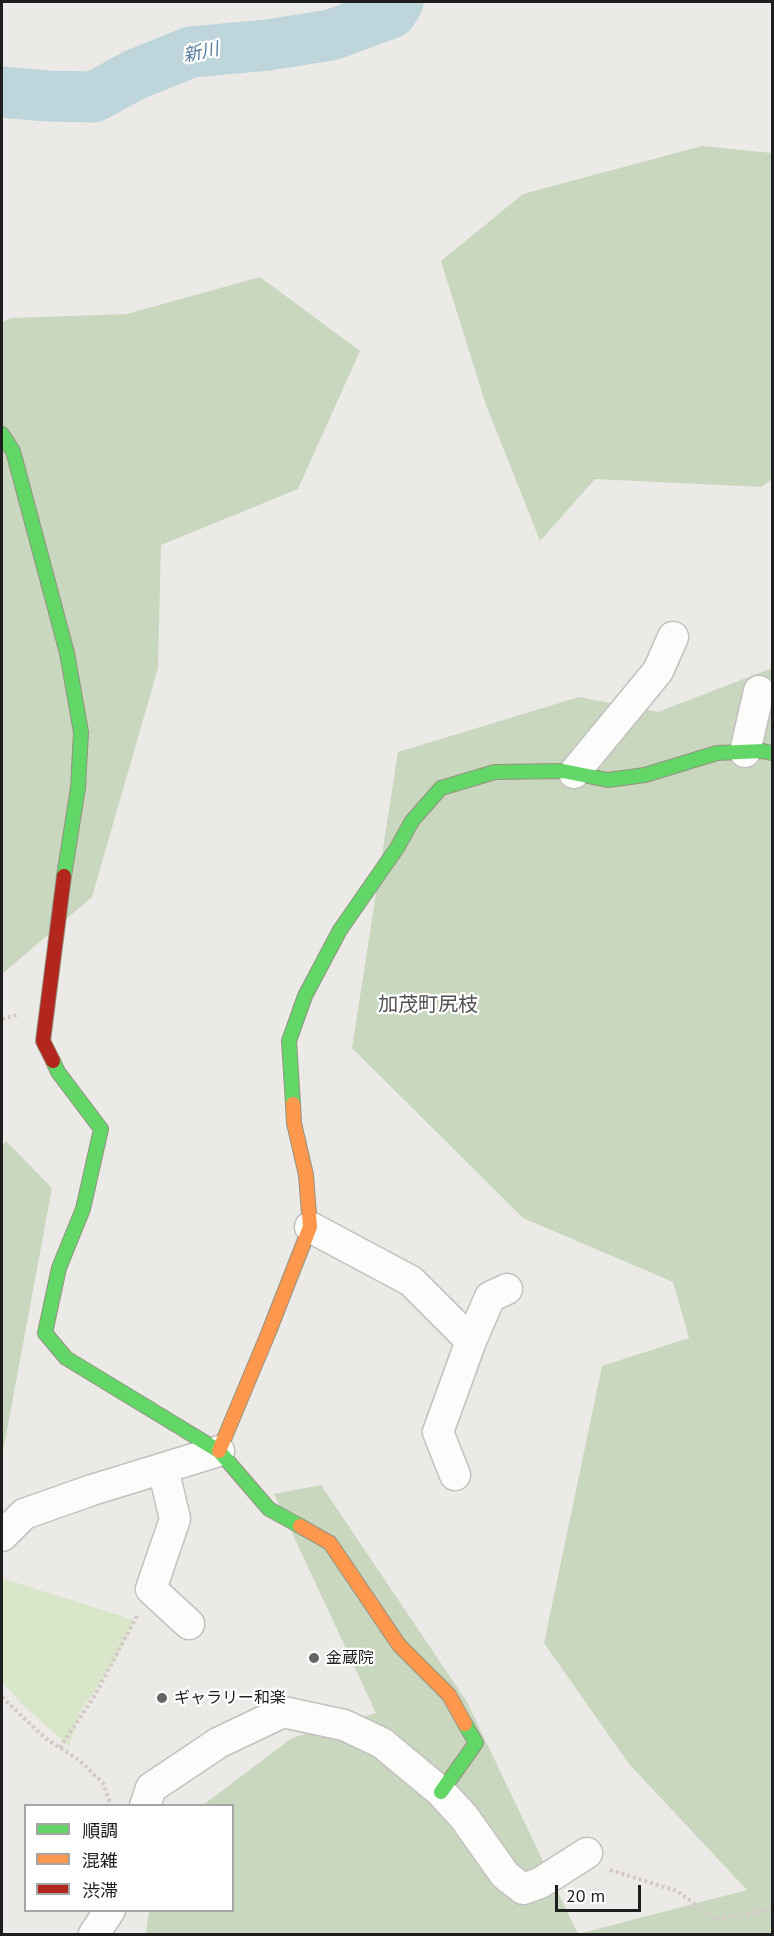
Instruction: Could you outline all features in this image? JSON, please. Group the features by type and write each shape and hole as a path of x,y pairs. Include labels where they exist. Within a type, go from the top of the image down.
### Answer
{"street":[{"path":"2,434 13,451 67,653 81,732 78,788 60,897 43,1041 58,1072 101,1129 83,1209 59,1268 45,1333 66,1358 219,1450 268,1509 330,1543 399,1645 449,1695 476,1743 441,1792"},
{"path":"574,773 658,671 673,637"},
{"path":"2,1536 24,1514 219,1450 310,1227 306,1175 294,1123 289,1041 305,996 340,930 397,848 412,821 441,788 495,772 563,771 608,780 645,776 717,753 763,754 759,691"},
{"path":"310,1227 411,1281 471,1341"},
{"path":"455,1475 438,1432 471,1341 490,1297 507,1289"},
{"path":"163,1468 175,1519 151,1589 189,1624"},
{"path":"146,1804 152,1788 180,1768 218,1743 284,1712 344,1725 382,1743 441,1792 464,1817 505,1875 523,1889 540,1882 587,1853"},
{"path":"94,1935 109,1912"}],"path":[{"path":"60,1748 95,1695 151,1589"},
{"path":"2,1697 45,1738 79,1760 103,1784 110,1804"},
{"path":"587,1853 612,1872 677,1891 716,1920 772,1909"}],"green space":[{"path":"702,146 772,153 772,479 762,487 595,479 540,541 485,402 441,261 523,194"},
{"path":"260,277 360,351 298,489 161,545 158,668 92,897 2,974 2,322 12,318 127,314"},
{"path":"772,668 772,1934 578,1934 747,1890 629,1764 544,1643 602,1366 689,1338 673,1282 523,1218 352,1048 398,752 579,697 658,712"},
{"path":"6,1141 52,1188 2,1457 2,1146"},
{"path":"321,1485 467,1702 578,1934 146,1934 149,1912 234,1912 234,1804 204,1804 292,1738 376,1713 274,1494"},
{"path":"2,1578 134,1620 117,1657 81,1711 69,1746 24,1706 2,1682"}],"waterway":[{"name":"新川","path":"2,92 94,97 134,75 191,52 268,45 331,35 391,13 398,2"}],"traffic: fast":[{"path":"2,434 13,451 67,653 81,732 78,788 64,876"},
{"path":"293,1104 289,1041 305,996 340,930 397,848 412,821 441,788 495,772 563,771 608,780 645,775 717,753 763,751 772,753"},
{"path":"53,1061 58,1072 101,1129 83,1209 59,1268 45,1333 66,1358 219,1451 269,1509 300,1526"},
{"path":"441,1792 476,1743 465,1724"}],"traffic: slow":[{"path":"219,1451 310,1227 306,1175 294,1123 293,1104"},
{"path":"300,1526 330,1543 399,1645 449,1695 465,1724"}],"traffic: jam":[{"path":"53,1061 43,1041 64,876"}],"place":[{"name":"金蔵院","path":"314,1658"},
{"name":"ギャラリー和楽","path":"162,1698"}],"district":[{"name":"加茂町尻枝","path":"428,1005"}]}
